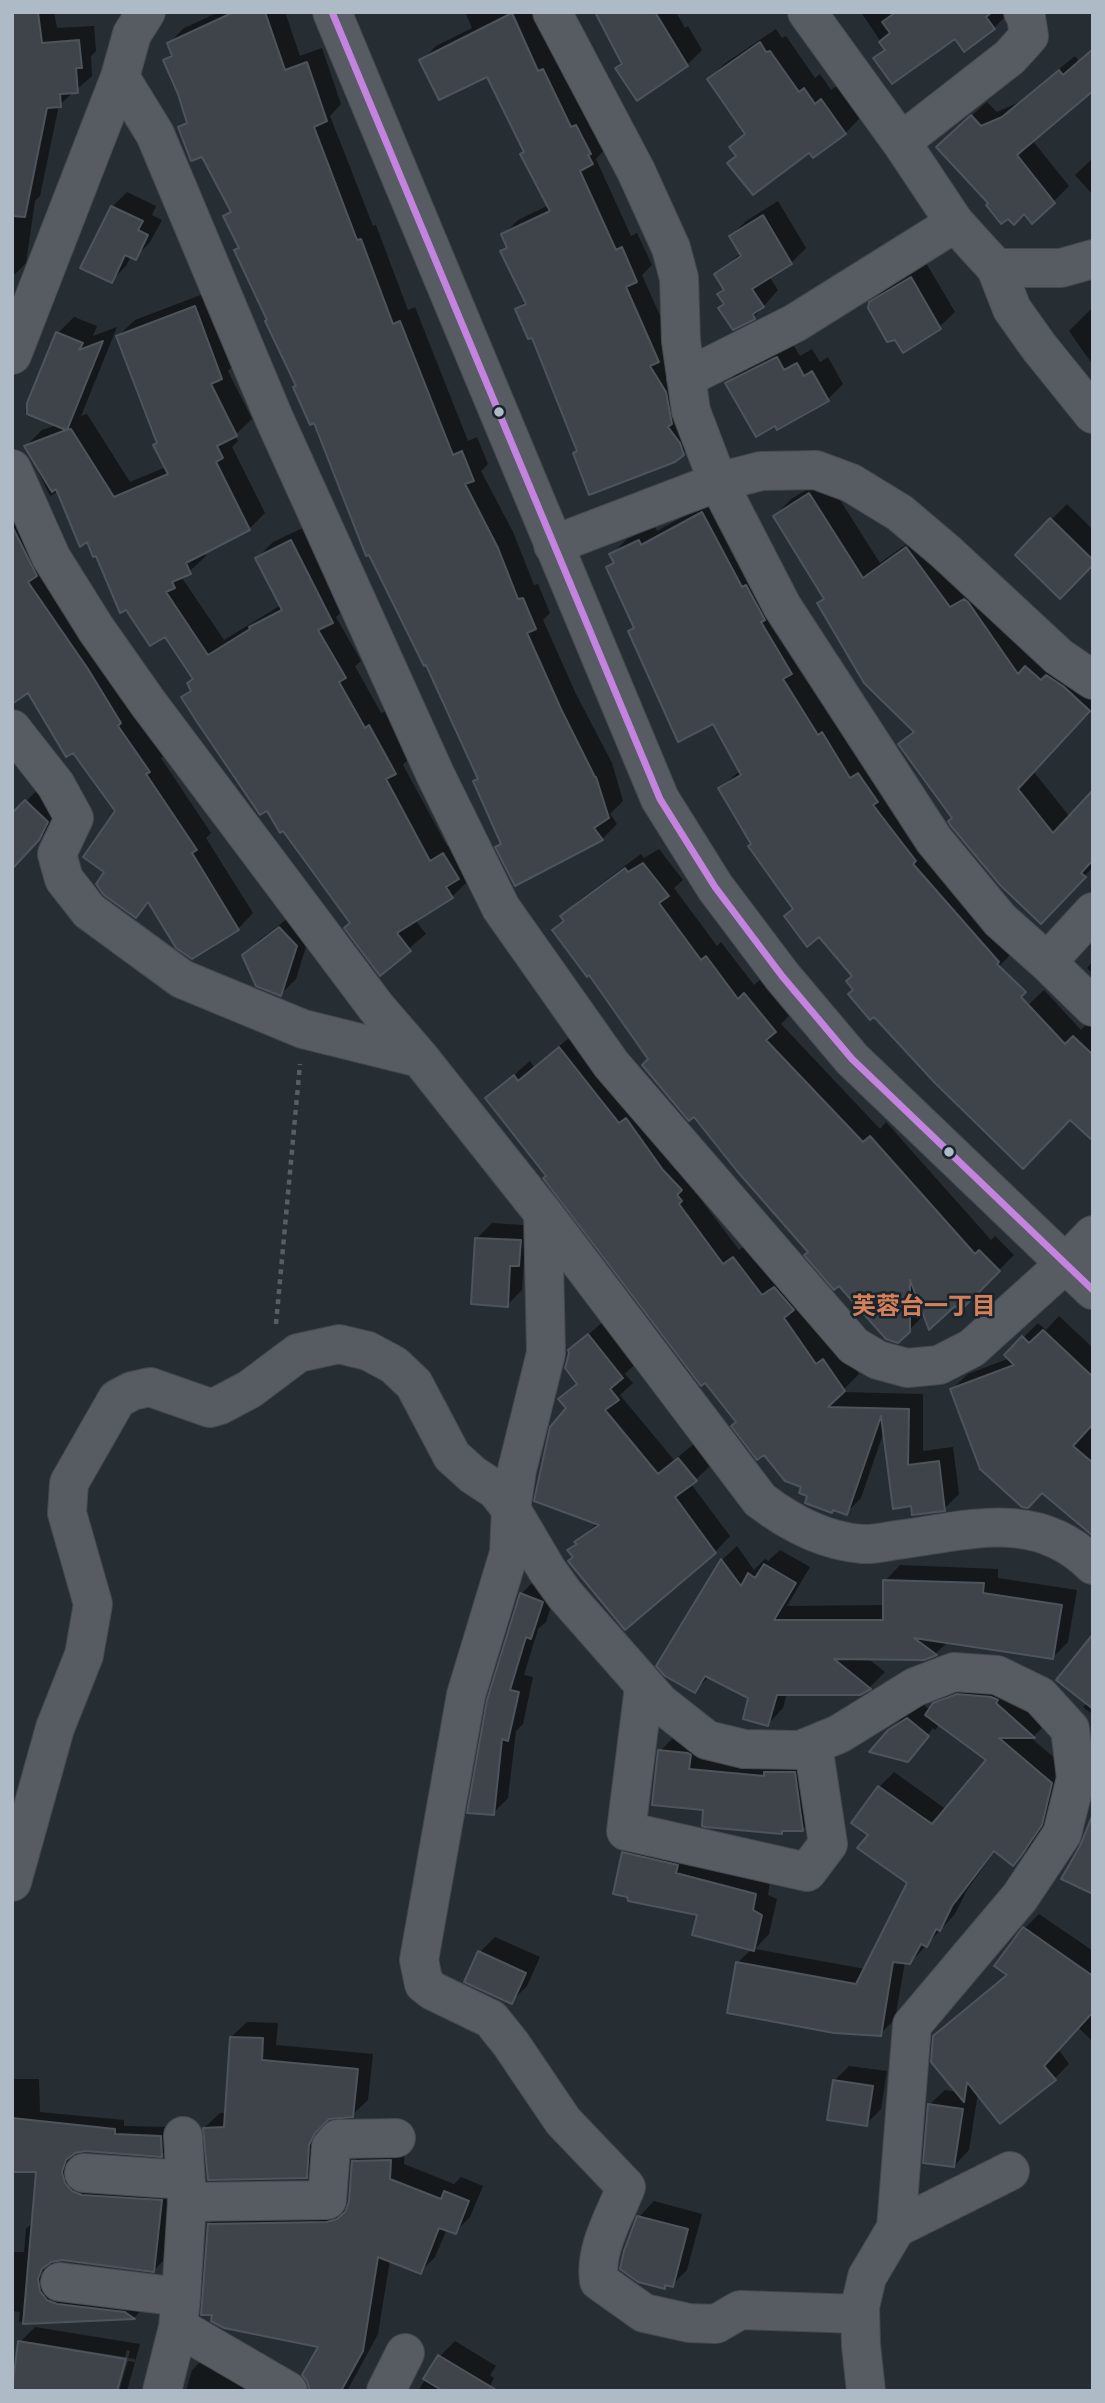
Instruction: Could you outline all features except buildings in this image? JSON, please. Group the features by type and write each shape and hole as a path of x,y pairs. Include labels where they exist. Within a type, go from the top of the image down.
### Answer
{"street":[{"path":"332,12 660,799 715,887 782,976 852,1059 1093,1290"},
{"path":"552,12 636,171 671,248 679,278 681,341 691,411 718,482 782,606 934,840 1000,920 1047,961 1093,1007"},
{"path":"807,12 901,142 955,223 996,268 1012,309 1093,414"},
{"path":"901,142 1010,57 1029,36 1023,12"},
{"path":"12,355 120,77 132,20"},
{"path":"120,77 155,134 279,430 436,776 501,908 611,1064 854,1346 878,1360 907,1368 939,1365 972,1348 1093,1235"},
{"path":"686,378 795,323 955,223"},
{"path":"996,268 1061,268 1093,259"},
{"path":"12,469 51,557 96,629 148,703 367,996 420,1058 543,1213 760,1500 785,1519 828,1538 864,1544 1006,1526 1040,1531 1083,1555 1093,1565"},
{"path":"553,545 718,482 761,471 816,470 851,483 900,513 1059,657 1093,680"},
{"path":"12,729 56,785 74,818 57,854 64,878 89,911 182,979 303,1029 420,1058"},
{"path":"1047,961 1093,912"},
{"path":"543,1213 546,1353 517,1470 510,1509 509,1553 464,1706 419,1960 424,1984 491,2019 563,2121 626,2187 602,2248 597,2269 599,2281 644,2313 689,2323 716,2323 740,2310 860,2315"},
{"path":"12,1882 55,1728 84,1655 93,1604 67,1513 69,1483 117,1399 132,1391 150,1387 210,1408 250,1389 298,1353 339,1345 368,1352 394,1365 414,1384 452,1456 472,1475 496,1490 547,1570 644,1687 707,1741 744,1749 800,1751 839,1734 915,1687 954,1672 997,1675 1040,1696 1070,1729 1076,1778 1062,1834 1020,1896 912,2025 896,2228 867,2277 860,2306 866,2391"},
{"path":"644,1687 626,1831 807,1872 828,1844 813,1745"},
{"path":"162,2391 180,2312 186,2191 183,2136"},
{"path":"84,2174 186,2191 327,2200 331,2147 338,2139 396,2138"},
{"path":"896,2228 1010,2171"},
{"path":"60,2283 180,2312 288,2391"},
{"path":"386,2391 405,2353"}],"path":[{"path":"283,1364 274,1349 303,1029"}],"transit line":[{"path":"332,12 660,799 715,887 782,976 852,1059 1093,1290"}],"district":[{"name":"芙蓉台一丁目","path":"924,1307"}]}
